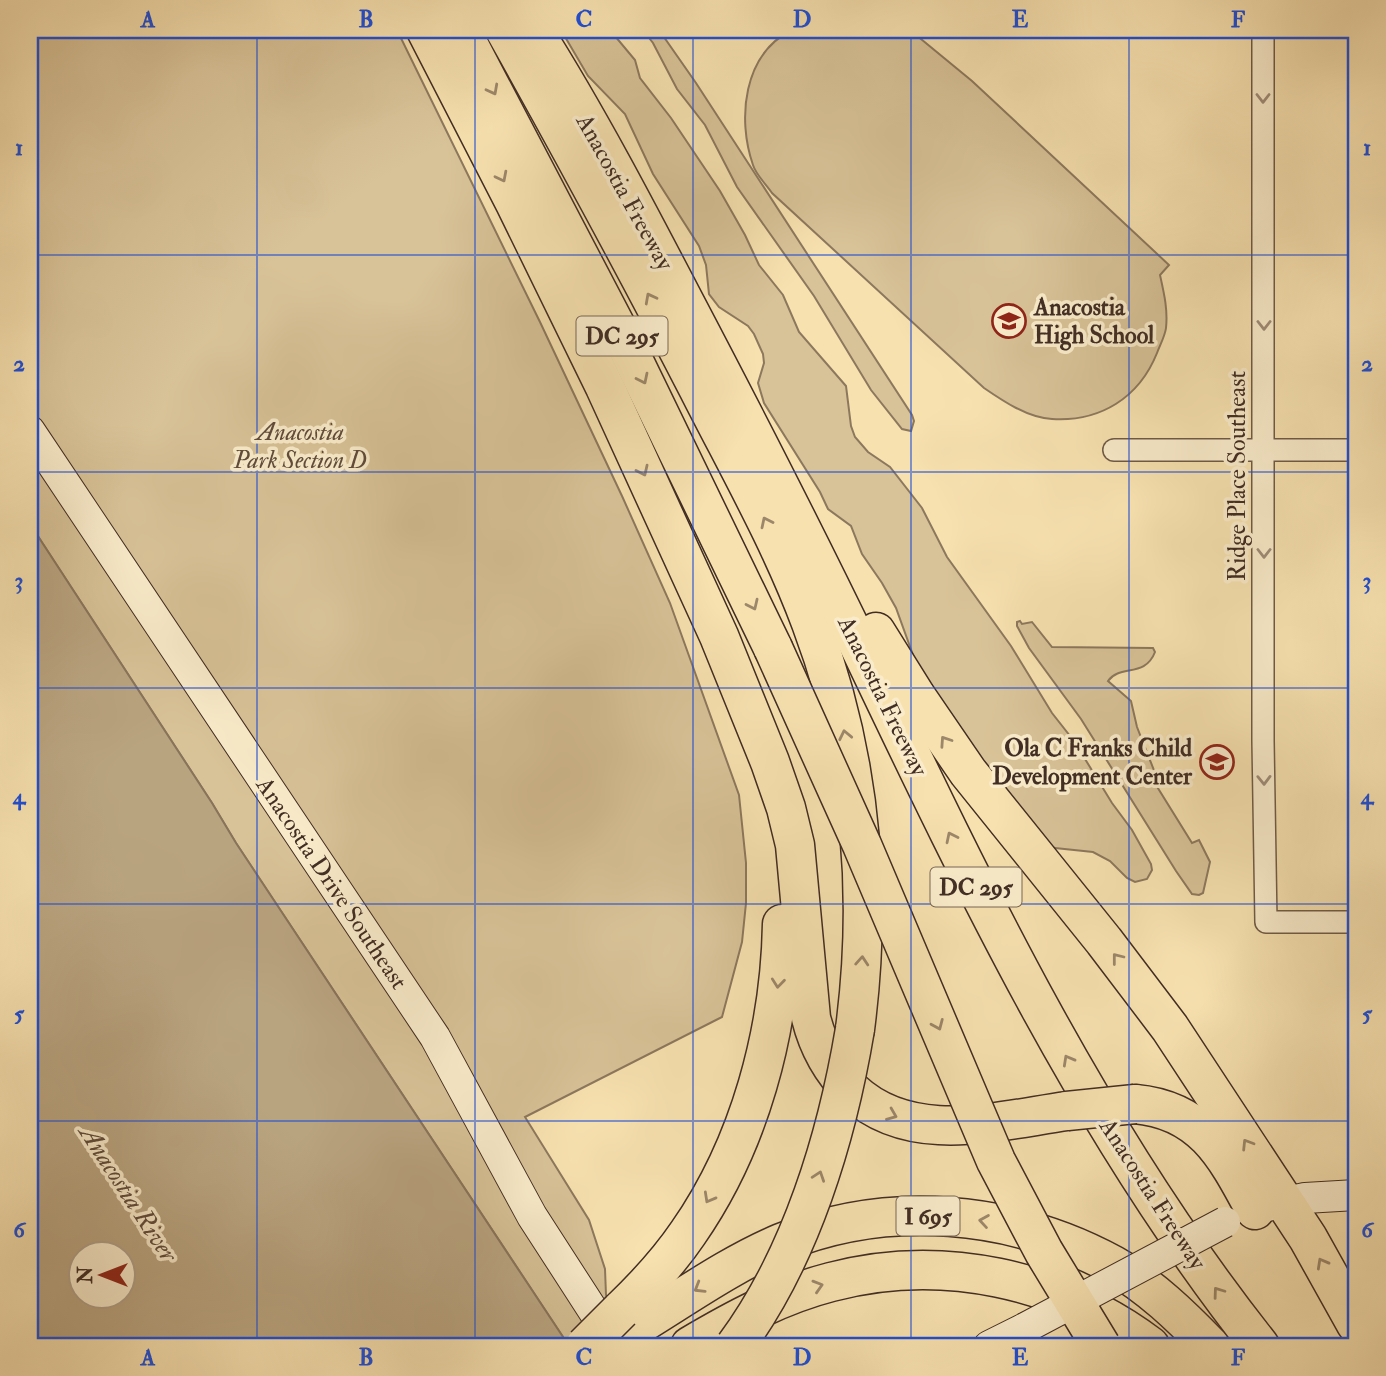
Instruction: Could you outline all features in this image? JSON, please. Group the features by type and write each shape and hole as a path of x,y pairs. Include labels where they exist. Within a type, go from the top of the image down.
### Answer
{"highway":[{"path":"426,30 605,387 719,636 776,777 791,826 797,866 808,1005 818,1042 835,1071 857,1095 877,1109 921,1125 960,1125 1135,1104 1172,1112 1203,1131 1225,1155 1254,1211 1308,1237 1356,1324"},
{"name":"DC 295","path":"461,30 629,351 773,648 862,845 996,1161 1044,1252 1101,1346"},
{"path":"505,30 594,190 726,444 797,589 822,652 845,736 861,844 863,927 855,1029 838,1112 813,1192 779,1269 735,1346"},
{"name":"Anacostia Freeway","path":"533,30 641,219 737,402 980,894 1044,1016 1149,1191 1187,1248 1260,1346"},
{"path":"737,402 909,686 951,749 986,797 1111,950 1170,1028 1254,1211"},
{"path":"585,1346 619,1333 689,1233 710,1198 748,1113 771,1033 781,948 781,864 771,788 745,699"},
{"name":"I 695","path":"619,1333 735,1266 797,1237 880,1218 948,1216 1032,1231 1093,1255 1154,1293 1210,1346"},
{"name":"I 695","path":"690,1346 764,1306 812,1287 861,1275 912,1271 979,1275 1046,1290 1091,1309 1150,1346"}],"street":[{"name":"Ridge Place Southeast","path":"1263,30 1263,741 1266,922 1356,922"},
{"name":"Anacostia Drive Southeast","path":"30,431 435,1037 532,1216 619,1333"},
{"path":"1114,450 1356,450"},
{"path":"989,1346 1254,1211 1347,1195"}],"green space":[{"name":"Anacostia Park Section D","path":"30,30 397,30 622,496 670,603 739,795 746,863 742,942 722,1017 525,1117 589,1220 605,1269 606,1295 642,1346 569,1346 236,843 30,524"},
{"path":"561,30 610,30 635,60 640,78 671,118 720,191 759,265 783,295 799,332 846,386 855,437 868,452 890,467 922,508 947,557 1011,646 1052,713 1074,741 1132,830 1151,864 1152,870 1147,879 1135,882 1127,878 1110,861 1093,852 1055,848 1046,843 1021,818 917,666 896,608 862,554 851,526 828,509 764,403 758,383 764,363 763,354 754,334 748,326 719,307 709,294 706,265 699,246 653,174 625,114 588,76"},
{"path":"643,30 659,30 696,83 912,415 914,421 911,431 902,429 871,390 814,296 737,187 705,125 677,89 653,43"},
{"name":"Anacostia High School","path":"792,30 910,30 972,81 1169,265 1160,275 1166,308 1165,334 1149,369 1129,394 1102,411 1070,419 1043,418 1008,403 984,388 772,193 753,165 745,128 745,108 754,71 763,55 776,41"},
{"path":"1020,621 1022,624 1032,622 1052,647 1153,648 1155,652 1145,665 1119,673 1108,681 1131,701 1137,727 1157,778 1156,785 1192,843 1199,840 1210,862 1203,893 1192,894 1176,871 1081,719 1029,648 1017,626"}],"water":[{"name":"Anacostia River","path":"30,524 236,843 569,1346 30,1346"}],"place":[{"name":"Anacostia High School","path":"1009,321"},
{"name":"Ola C Franks Child Development Center","path":"1217,762"}]}
